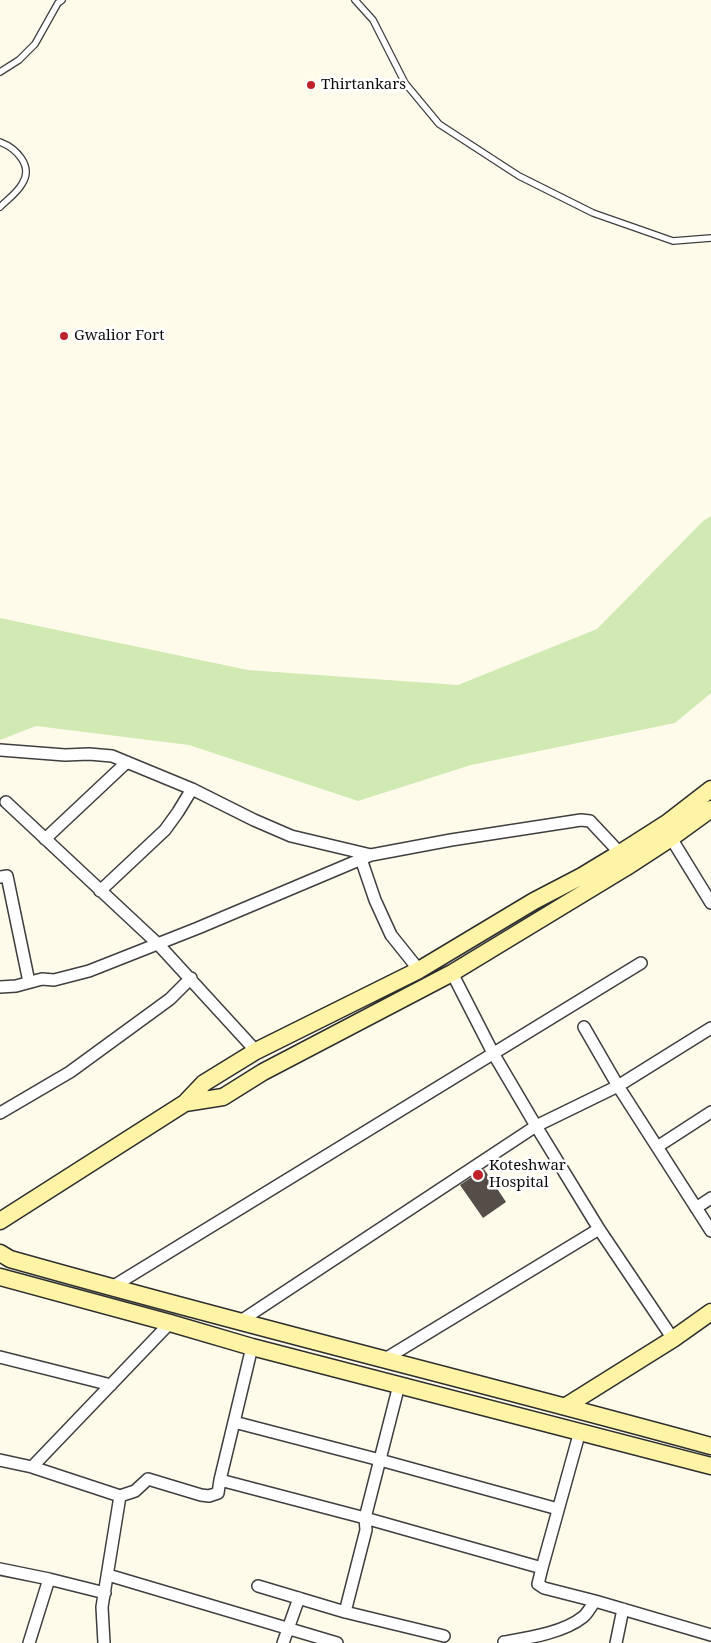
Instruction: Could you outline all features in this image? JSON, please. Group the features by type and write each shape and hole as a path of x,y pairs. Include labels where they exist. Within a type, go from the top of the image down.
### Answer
{"street":[{"path":"0,750 65,755 89,754 112,756 192,789 291,836 366,857"},
{"path":"45,839 127,762"},
{"path":"100,891 165,830 192,789"},
{"path":"0,1221 185,1103 204,1083 256,1051 419,970 534,901 582,876 620,853 668,823 711,789"},
{"path":"6,802 158,944 256,1051"},
{"path":"185,1103 223,1096 263,1072 452,973 626,868 711,809"},
{"path":"0,988 42,979 54,980 90,971 366,857 450,840 580,820 590,821 620,853"},
{"path":"671,838 711,903"},
{"path":"366,857 375,900 391,935 419,970"},
{"path":"0,876 7,876 29,982"},
{"path":"112,1287 641,962"},
{"path":"452,973 493,1053 598,1229 673,1339"},
{"path":"0,1114 70,1072 170,999 191,978"},
{"path":"584,1028 618,1086 711,1230"},
{"path":"239,1322 536,1126 618,1086 711,1028"},
{"path":"658,1146 711,1112"},
{"path":"696,1208 711,1198"},
{"path":"385,1359 598,1229"},
{"path":"0,1252 10,1259 239,1322 566,1406 711,1446"},
{"path":"0,1277 252,1347 711,1466"},
{"path":"566,1406 673,1339 711,1312"},
{"path":"32,1467 170,1323"},
{"path":"0,1460 32,1467 120,1496 135,1491 148,1479 201,1495 210,1496 218,1493 252,1347"},
{"path":"0,1357 111,1385"},
{"path":"345,1612 366,1530 365,1518 400,1385"},
{"path":"234,1422 558,1509"},
{"path":"580,1431 538,1584 544,1588 711,1634"},
{"path":"220,1480 365,1518 542,1568"},
{"path":"104,1643 102,1606 120,1496"},
{"path":"0,1569 105,1593"},
{"path":"108,1575 337,1643"},
{"path":"29,1643 49,1579"},
{"path":"258,1586 345,1612 444,1636"},
{"path":"283,1643 299,1598"},
{"path":"504,1642 545,1634 572,1623 583,1616 596,1601"},
{"path":"616,1643 623,1609"}],"lane":[{"path":"0,72 19,60 35,44 58,3 62,0"},
{"path":"355,0 373,20 405,83 439,124 519,176 593,213 674,241 711,238"},
{"path":"0,142 16,151 26,171 23,184 0,207"}],"green space":[{"path":"711,516 711,693 675,723 471,765 358,801 189,745 36,726 0,740 0,618 248,670 458,685 597,629 703,521"}],"building":[{"path":"484,1169 506,1202 483,1218 460,1185"}],"place":[{"name":"Thirtankars","path":"311,85"},
{"name":"Gwalior Fort","path":"64,336"},
{"name":"Koteshwar Hospital","path":"478,1175"}]}
